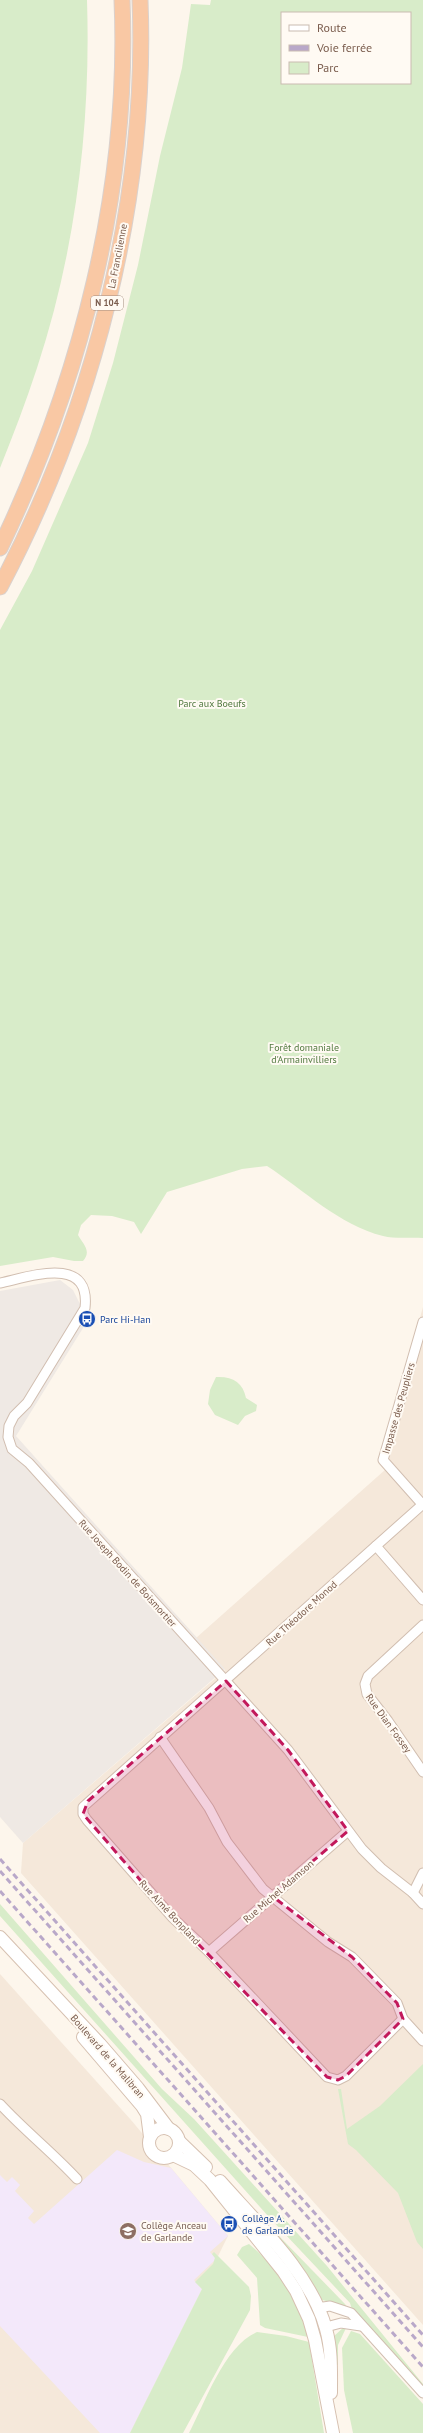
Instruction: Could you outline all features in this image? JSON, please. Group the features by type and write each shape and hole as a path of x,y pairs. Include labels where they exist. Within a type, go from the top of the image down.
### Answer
{"highway":[{"name":"La Francilienne","path":"0,548 37,467 53,425 82,331 95,278 107,212 120,110 122,0"},
{"name":"La Francilienne","path":"0,587 31,525 69,431 99,336 112,282 124,222 133,156 140,50 140,0"}],"main road":[{"name":"Boulevard de la Malibran","path":"0,1937 128,2077 169,2129"},
{"name":"Boulevard de la Malibran","path":"44,1985 94,2051 142,2106 149,2122 150,2137"},
{"path":"179,2141 178,2149 173,2155 164,2158 154,2155 149,2147 150,2137 160,2128 169,2129 176,2133 179,2141 215,2175 270,2238 306,2285 313,2314 333,2433"},
{"path":"173,2155 194,2165 210,2180 282,2271 299,2287 318,2324 326,2327 331,2370 331,2416"}],"street":[{"name":"Rue Joseph Bodin de Boismortier","path":"0,1283 55,1272 64,1273 74,1278 82,1287 86,1298 85,1308 27,1403 14,1416 9,1426 8,1437 12,1448 29,1463 288,1750 348,1831 381,1868 413,1893 423,1904"},
{"name":"Impasse des Peupliers","path":"423,1322 384,1460 423,1504"},
{"name":"Rue Théodore Monod","path":"226,1681 423,1504"},
{"path":"376,1546 423,1600"},
{"name":"Rue Dian Fossey","path":"423,1625 368,1676 364,1684 367,1694 388,1721 423,1772"},
{"name":"Rue Aimé Bonpland","path":"226,1681 88,1801 83,1807 83,1814 173,1918 209,1952 328,2077 332,2079 346,2076 402,2019"},
{"path":"160,1737 209,1808 227,1842 263,1889 328,1942 352,1957 397,2003 402,2019 423,2041"},
{"name":"Rue Michel Adamson","path":"209,1952 348,1831"},
{"path":"413,1893 423,1873"},
{"path":"0,2104 26,2132 38,2140 77,2179"},
{"path":"313,2314 330,2306 340,2308 350,2313 423,2393"},
{"path":"326,2327 341,2323 361,2326"}],"highlighted area":[{"path":"226,1681 288,1750 348,1831 272,1896 352,1957 397,2003 403,2019 346,2076 338,2080 327,2077 173,1918 83,1814 88,1801"}],"shaded area":[{"path":"60,1280 73,1290 88,1320 16,1436 225,1669 23,1843 0,1817 0,1291"},
{"path":"423,1307 423,2325 21,1873 23,1843 225,1670 196,1638 386,1469 383,1448"},
{"name":"Collège Anceau de Garlande","path":"0,1974 131,2120 228,2236 130,2433 0,2433"},
{"name":"Collège Anceau de Garlande","path":"117,2150 144,2162 171,2168 228,2236 210,2252 215,2258 214,2261 194,2280 202,2289 130,2433 100,2433 0,2326 0,2175 7,2182 12,2177 20,2185 15,2191 34,2211 28,2218 34,2224"}],"green space":[{"path":"0,0 87,0 88,47 83,140 78,186 62,278 51,323 37,368 0,468"},
{"name":"Parc aux Boeufs","path":"211,0 423,0 423,1238 383,1236 367,1231 322,1206 267,1166 242,1169 167,1192 141,1234 134,1222 112,1216 91,1215 81,1225 78,1235 87,1251 86,1257 83,1261 53,1257 0,1266 0,630 32,571 88,443 113,363 138,265 160,156 182,68 191,4 210,5"},
{"path":"216,1377 236,1381 245,1392 246,1398 257,1405 256,1411 245,1416 238,1425 215,1415 208,1404 210,1390"},
{"path":"0,1904 162,2089 194,2119 327,2266 423,2384 423,2388 352,2310 350,2303 268,2216 0,1916"},
{"path":"423,2064 423,2249 417,2242 398,2193 356,2150 348,2144 338,2089 341,2089 347,2129 380,2106"},
{"path":"279,2236 347,2307 319,2299 274,2239"},
{"path":"249,2244 269,2263 286,2286 299,2311 308,2337 265,2328 260,2325 257,2278 237,2255 242,2247"},
{"path":"214,2252 249,2287 251,2296 250,2310 183,2433 130,2433 202,2289 195,2282 213,2264 215,2258 212,2254"},
{"path":"344,2327 346,2328 338,2345 338,2365 333,2365 333,2337"},
{"path":"351,2331 360,2334 423,2404 423,2433 353,2433 344,2390 342,2348"},
{"path":"257,2332 286,2336 309,2342 324,2433 189,2433 225,2362 245,2339"}],"railway":[{"path":"0,1859 423,2335"},
{"path":"0,1871 423,2347"},
{"path":"0,1891 423,2367"}],"place":[{"name":"Parc Hi-Han","path":"87,1319"},
{"name":"Collège A. de Garlande","path":"229,2224"},
{"name":"Collège Anceau de Garlande","path":"128,2231"}],"park label":[{"name":"Forêt domaniale d'Armainvilliers","path":"304,1052"}]}
